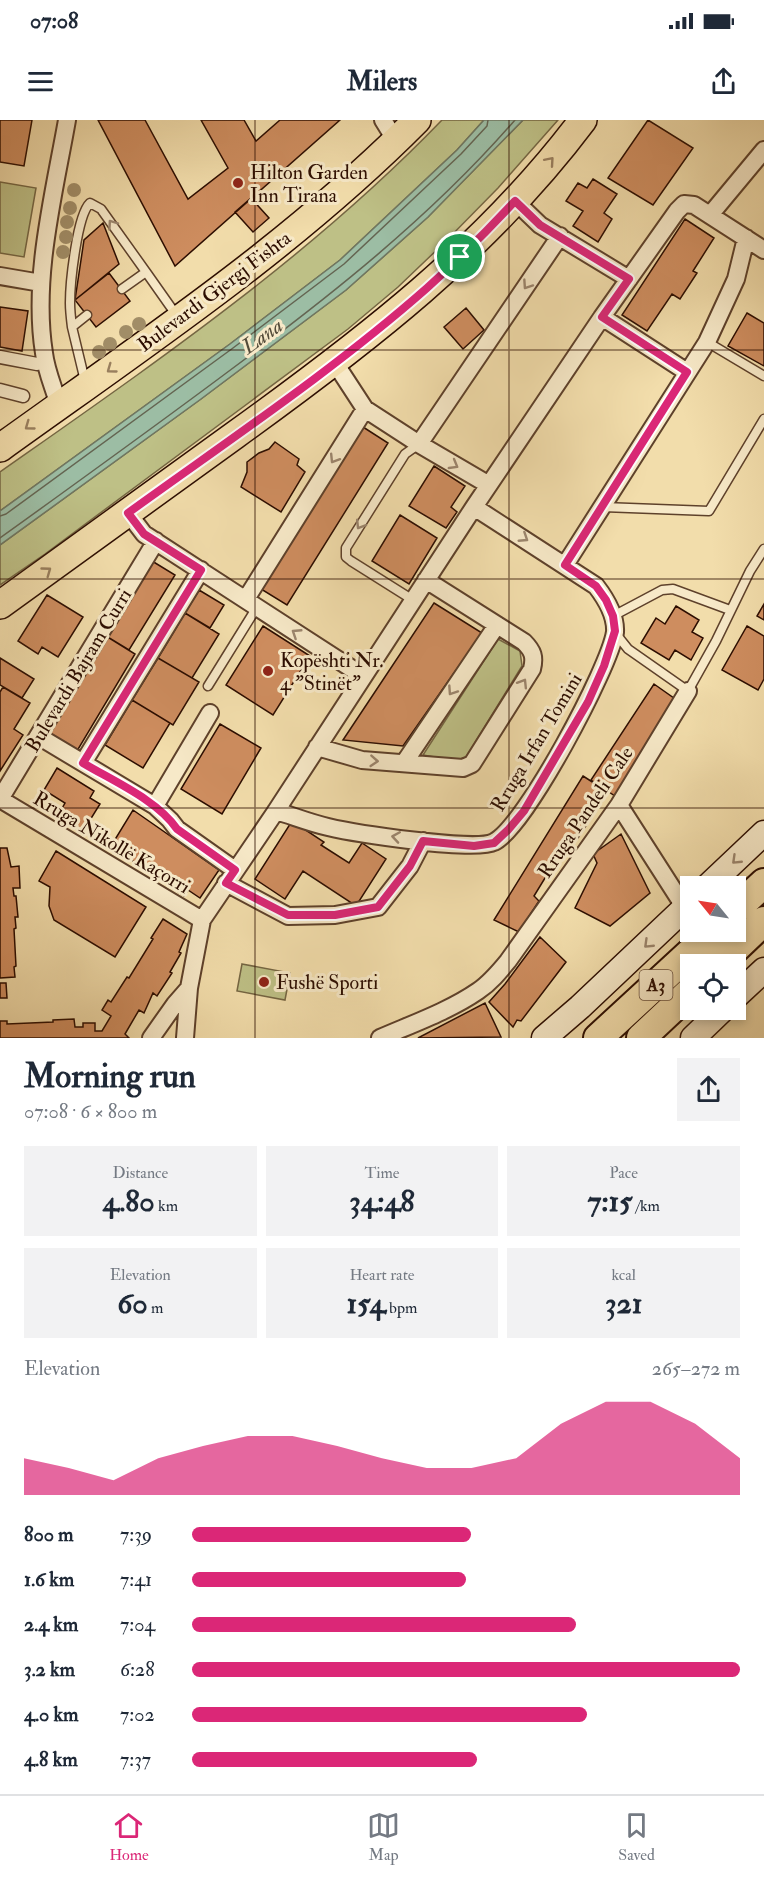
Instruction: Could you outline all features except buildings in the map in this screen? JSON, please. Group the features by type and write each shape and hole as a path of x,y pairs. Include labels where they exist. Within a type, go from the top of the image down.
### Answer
{"highway":[{"path":"746,900 764,883"},
{"path":"730,954 764,921"},
{"name":"A3","path":"598,1038 702,942"},
{"name":"A3","path":"641,1038 680,1001"}],"main road":[{"name":"Bulevardi Gjergj Fishta","path":"0,448 265,255 389,130 417,120"},
{"path":"0,605 335,363 427,288 515,201 583,120"},
{"path":"719,876 764,833"},
{"path":"544,1038 680,913"},
{"path":"746,987 764,970"},
{"path":"693,1038 712,1020"}],"street":[{"path":"59,406 44,353 40,308 41,283 67,120"},
{"path":"710,215 764,150"},
{"path":"515,201 540,225 629,279"},
{"path":"185,1038 189,988 202,920 276,811 474,507 602,317 684,204 694,205 764,250"},
{"path":"419,444 560,236"},
{"path":"565,565 707,342 736,279 746,238"},
{"path":"0,276 41,283"},
{"path":"602,317 687,372"},
{"path":"0,357 37,364"},
{"path":"335,363 365,409 489,485"},
{"path":"0,390 23,396"},
{"path":"251,603 365,409"},
{"path":"474,507 596,586 606,600 614,624"},
{"path":"128,513 144,534 363,676"},
{"name":"Bulevardi Bajram Curri","path":"0,799 156,541"},
{"path":"83,763 201,570"},
{"path":"317,747 362,760 463,768 472,764 532,669 535,659 532,649 524,642 426,580"},
{"name":"Rruga Irfan Tomini","path":"276,811 329,827 423,841 474,846 494,843 524,811 588,702 604,666 614,624"},
{"path":"404,763 497,625"},
{"name":"Rruga Pandeli Cale","path":"380,1038 478,992 492,980 619,805 687,691"},
{"path":"155,806 210,713"},
{"path":"38,736 155,806 231,877 288,915 335,915 378,907 410,866 423,841"},
{"name":"Rruga Nikollë Kaçorri","path":"0,799 202,920"},
{"path":"619,805 680,893"},
{"path":"151,1038 189,988"}],"lane":[{"path":"87,386 72,327 70,305 80,222 85,208 90,203 101,209 178,319"},
{"path":"122,289 146,272"},
{"path":"72,327 87,315"},
{"path":"707,342 764,376"},
{"path":"602,507 709,512 764,419"},
{"path":"413,600 351,561 346,556 346,548 405,454 419,444"},
{"name":"Rruga Pandeli Cale","path":"687,691 716,641 750,571 764,549"},
{"path":"687,691 628,649 614,624 662,590 673,589 730,610"},
{"path":"208,687 251,603"}],"green space":[{"path":"442,120 484,120 457,150 340,260 230,344 0,511 0,472 173,349 285,263 391,170"},
{"path":"523,120 558,120 498,188 398,287 348,329 0,585 0,545 346,290 428,217"},
{"path":"0,182 36,188 24,257 0,253"},
{"path":"498,639 520,651 522,666 463,762 423,755"},
{"name":"Fushë Sporti","path":"242,964 290,973 285,1000 237,991"}],"water":[{"name":"Lana","path":"484,120 523,120 428,217 346,290 0,545 0,511 230,344 340,260 457,150"}],"place":[{"name":"Hilton Garden Inn Tirana","path":"238,183"},
{"name":"Kopështi Nr. 4 \"Stinët\"","path":"268,671"},
{"name":"Fushë Sporti","path":"264,982"}],"route":[{"path":"515,201 540,225 629,279 602,317 687,372 565,565 596,586 613,616 615,631 604,666 588,702 524,811 494,843 474,846 423,841 410,866 378,907 335,915 288,915 226,883 235,870 177,829 170,819 155,806 83,763 201,570 144,534 128,513 335,363 427,288 460,257 515,201"}]}
